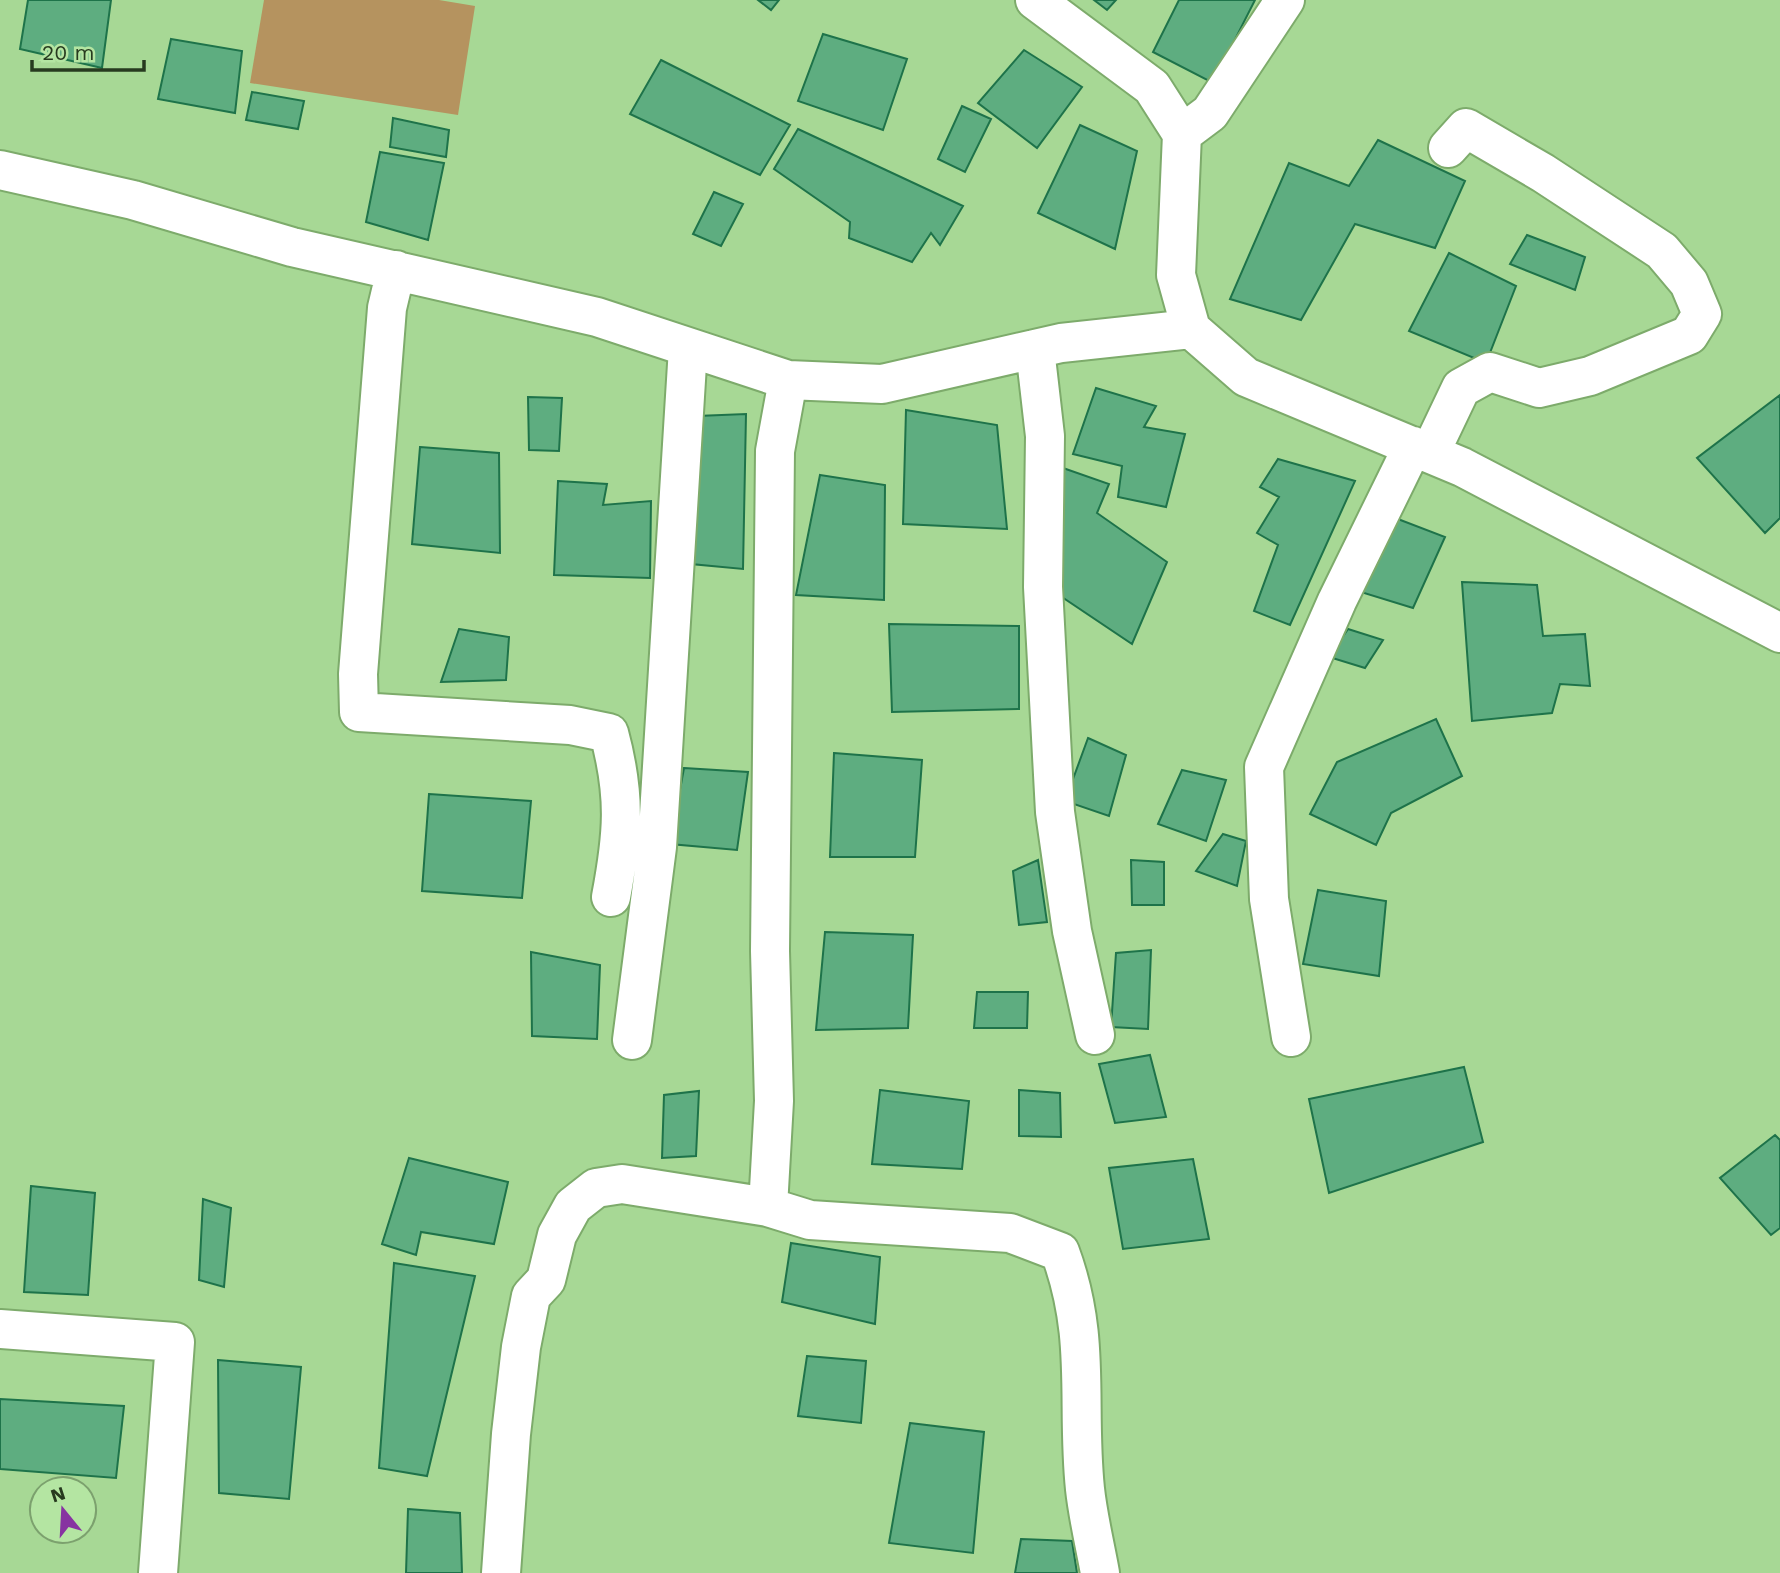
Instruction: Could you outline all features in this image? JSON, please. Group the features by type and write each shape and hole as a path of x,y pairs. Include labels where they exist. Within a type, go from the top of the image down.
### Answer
{"street":[{"path":"1035,0 1152,87 1182,134 1176,275 1191,329 1246,377 1475,473 1780,633"},
{"path":"1182,134 1210,113 1285,0"},
{"path":"1291,1037 1269,900 1264,767 1343,589 1421,449 1461,388 1490,372 1539,388 1590,376 1689,335 1702,314 1689,283 1662,251 1543,173 1466,128 1448,148"},
{"path":"0,170 133,200 292,247 597,317 789,380 882,384 1035,349 1191,329"},
{"path":"397,270 387,308 377,415 358,674 359,712 570,725 609,733 622,796 622,837 611,897"},
{"path":"632,1041 657,847 688,348"},
{"path":"1035,349 1045,436 1042,587 1055,812 1072,931 1095,1035"},
{"path":"768,1207 774,1101 770,951 775,450 789,380"},
{"path":"501,1573 521,1347 531,1296 545,1280 557,1235 573,1206 596,1188 622,1184 768,1207 810,1220 1010,1233 1060,1252 1074,1290 1082,1351 1085,1488 1100,1573"},
{"path":"0,1329 175,1342 158,1573"}],"shaded area":[{"path":"264,0 439,0 475,6 458,115 250,83"}],"building":[{"path":"28,0 111,0 102,68 20,49"},
{"path":"758,0 779,0 771,10"},
{"path":"1094,0 1116,0 1107,10"},
{"path":"1179,0 1255,0 1213,83 1153,52"},
{"path":"823,34 907,59 883,130 798,101"},
{"path":"171,39 242,51 235,113 158,99"},
{"path":"1024,50 1082,87 1037,148 978,103"},
{"path":"661,60 790,125 760,175 630,114"},
{"path":"252,92 304,101 298,129 246,120"},
{"path":"962,106 991,119 965,172 938,159"},
{"path":"393,118 449,130 446,157 390,147"},
{"path":"1080,125 1137,151 1115,249 1038,213"},
{"path":"798,129 963,206 940,245 931,233 912,262 849,238 850,222 774,169"},
{"path":"1378,140 1465,181 1435,248 1355,224 1301,320 1230,299 1289,163 1349,186"},
{"path":"380,152 444,163 428,240 366,222"},
{"path":"714,192 743,204 721,246 693,234"},
{"path":"1527,235 1585,257 1575,290 1510,264"},
{"path":"1449,253 1516,286 1486,363 1409,331"},
{"path":"1096,388 1156,406 1144,427 1185,434 1166,507 1118,497 1122,466 1073,454"},
{"path":"1780,395 1780,518 1765,533 1697,458"},
{"path":"528,397 562,398 559,451 529,450"},
{"path":"906,410 997,425 1007,529 903,524"},
{"path":"746,414 743,569 691,564 697,416"},
{"path":"420,447 499,453 500,553 412,544"},
{"path":"1278,459 1355,481 1290,625 1254,611 1278,545 1257,533 1279,497 1260,487"},
{"path":"1063,468 1109,484 1097,513 1167,562 1132,644 1053,591"},
{"path":"820,475 885,485 884,600 796,595"},
{"path":"558,481 607,484 603,505 651,501 650,578 554,575"},
{"path":"1390,516 1445,537 1413,608 1351,589"},
{"path":"1462,582 1537,585 1543,636 1585,634 1590,686 1560,684 1552,713 1472,721"},
{"path":"889,624 1019,626 1019,709 892,712"},
{"path":"459,629 509,637 506,680 441,682"},
{"path":"1348,629 1383,640 1365,668 1329,657"},
{"path":"1436,719 1462,776 1391,813 1376,845 1310,814 1337,762"},
{"path":"1088,738 1126,755 1109,816 1065,801"},
{"path":"834,753 922,760 915,857 830,857"},
{"path":"684,768 748,772 737,850 670,844"},
{"path":"1182,770 1226,780 1206,841 1158,824"},
{"path":"429,794 531,801 522,898 422,891"},
{"path":"1223,834 1246,841 1237,886 1196,871"},
{"path":"1038,860 1047,922 1019,925 1013,871"},
{"path":"1131,860 1164,862 1164,905 1132,905"},
{"path":"1318,890 1386,901 1379,976 1303,964"},
{"path":"825,932 913,935 908,1028 816,1030"},
{"path":"1151,950 1148,1029 1111,1027 1116,953"},
{"path":"531,952 600,965 597,1039 532,1036"},
{"path":"977,992 1028,992 1027,1028 974,1028"},
{"path":"1150,1055 1166,1117 1115,1123 1099,1064"},
{"path":"1464,1067 1483,1142 1329,1193 1309,1099"},
{"path":"880,1090 969,1101 962,1169 872,1164"},
{"path":"1019,1090 1060,1093 1061,1137 1019,1136"},
{"path":"699,1091 696,1156 662,1158 664,1095"},
{"path":"1775,1135 1780,1140 1780,1228 1771,1235 1720,1178"},
{"path":"409,1158 508,1182 494,1244 421,1232 416,1255 382,1244"},
{"path":"1193,1159 1209,1239 1123,1249 1109,1168"},
{"path":"31,1186 95,1193 88,1295 24,1292"},
{"path":"203,1199 231,1208 224,1287 199,1280"},
{"path":"791,1243 880,1257 875,1324 782,1302"},
{"path":"394,1263 475,1276 427,1476 379,1468"},
{"path":"807,1356 866,1361 861,1423 798,1416"},
{"path":"218,1360 301,1367 289,1499 219,1493"},
{"path":"0,1399 124,1406 116,1478 0,1469"},
{"path":"910,1423 984,1432 973,1553 889,1543"},
{"path":"408,1509 460,1513 462,1573 406,1573"},
{"path":"1021,1539 1072,1541 1077,1573 1015,1573"}]}
